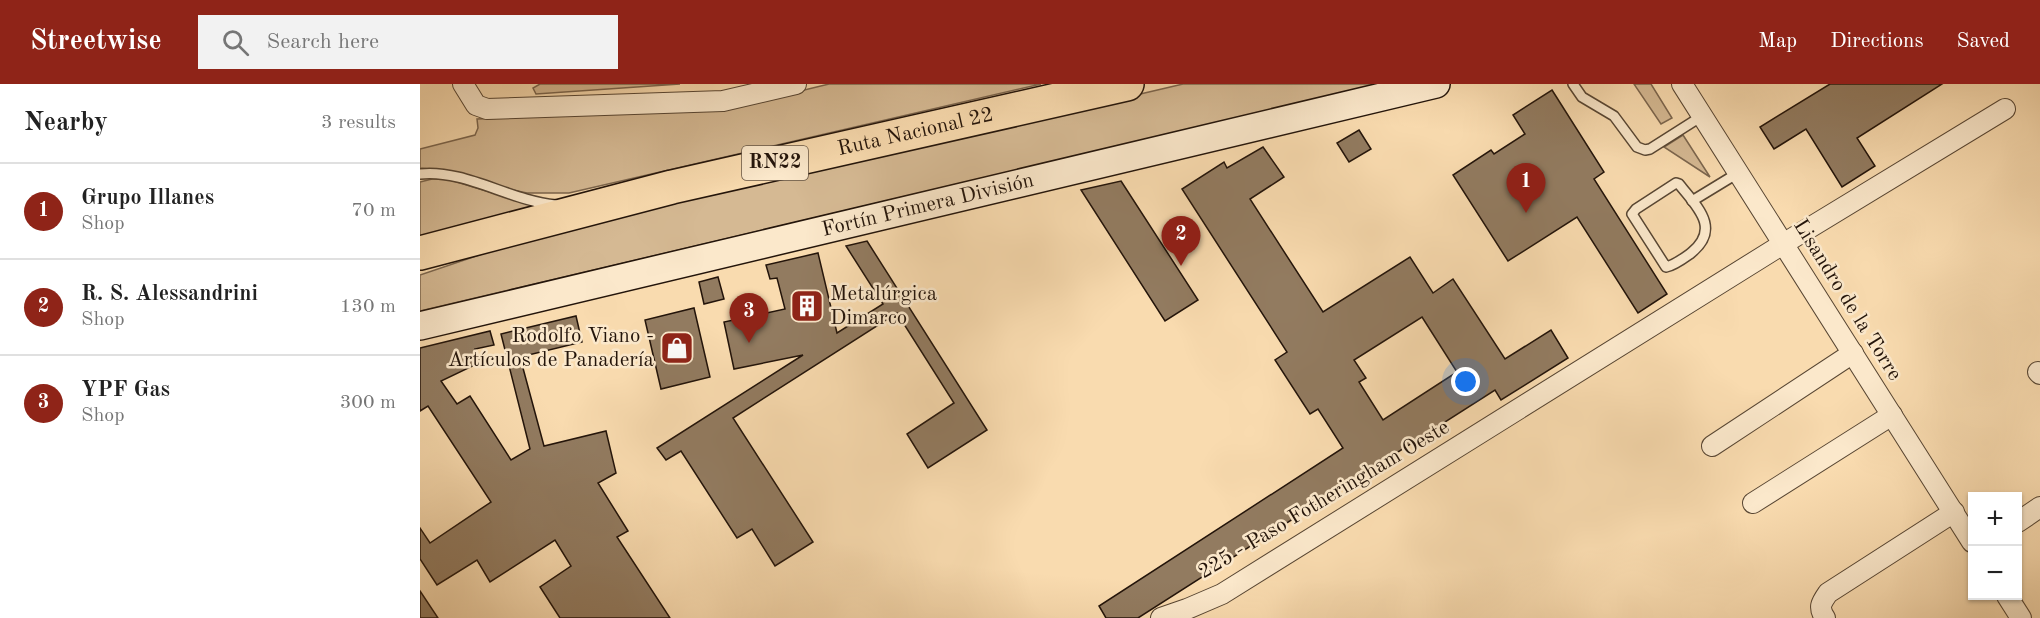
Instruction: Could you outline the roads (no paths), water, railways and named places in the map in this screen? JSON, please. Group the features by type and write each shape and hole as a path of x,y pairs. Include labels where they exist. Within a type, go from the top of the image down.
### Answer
{"highway":[{"name":"Ruta Nacional 22","path":"422,253 722,176 1127,84"}],"street":[{"path":"463,84 480,108 486,110 712,101 734,99 796,84"},
{"name":"Fortín Primera División","path":"420,326 1436,84"},
{"name":"Lisandro de la Torre","path":"1682,84 1968,535"},
{"name":"225 - Paso Fotheringham Oeste","path":"1161,618 1222,594 1783,244 2005,109"},
{"path":"1712,446 1853,353"},
{"path":"1753,503 1892,415"},
{"path":"2022,519 2040,507"},
{"path":"1826,618 1820,603 1828,593 1954,512"},
{"path":"2010,600 2021,618"}],"lane":[{"path":"1573,84 1582,97 1614,116 1634,144 1641,149 1650,149 1702,116"},
{"path":"1692,201 1738,173"},
{"path":"420,174 455,177 538,203 594,207"},
{"path":"1676,183 1692,201 1706,222 1707,231 1689,255 1666,267 1633,216 1633,211 1676,183"}],"place":[{"name":"Grupo Illanes","path":"1526,213"},
{"name":"R. S. Alessandrini","path":"1181,266"},
{"name":"Metalúrgica Dimarco","path":"807,306"},
{"name":"YPF Gas","path":"749,343"},
{"name":"Rodolfo Viano - Artículos de Panadería","path":"677,348"}]}
